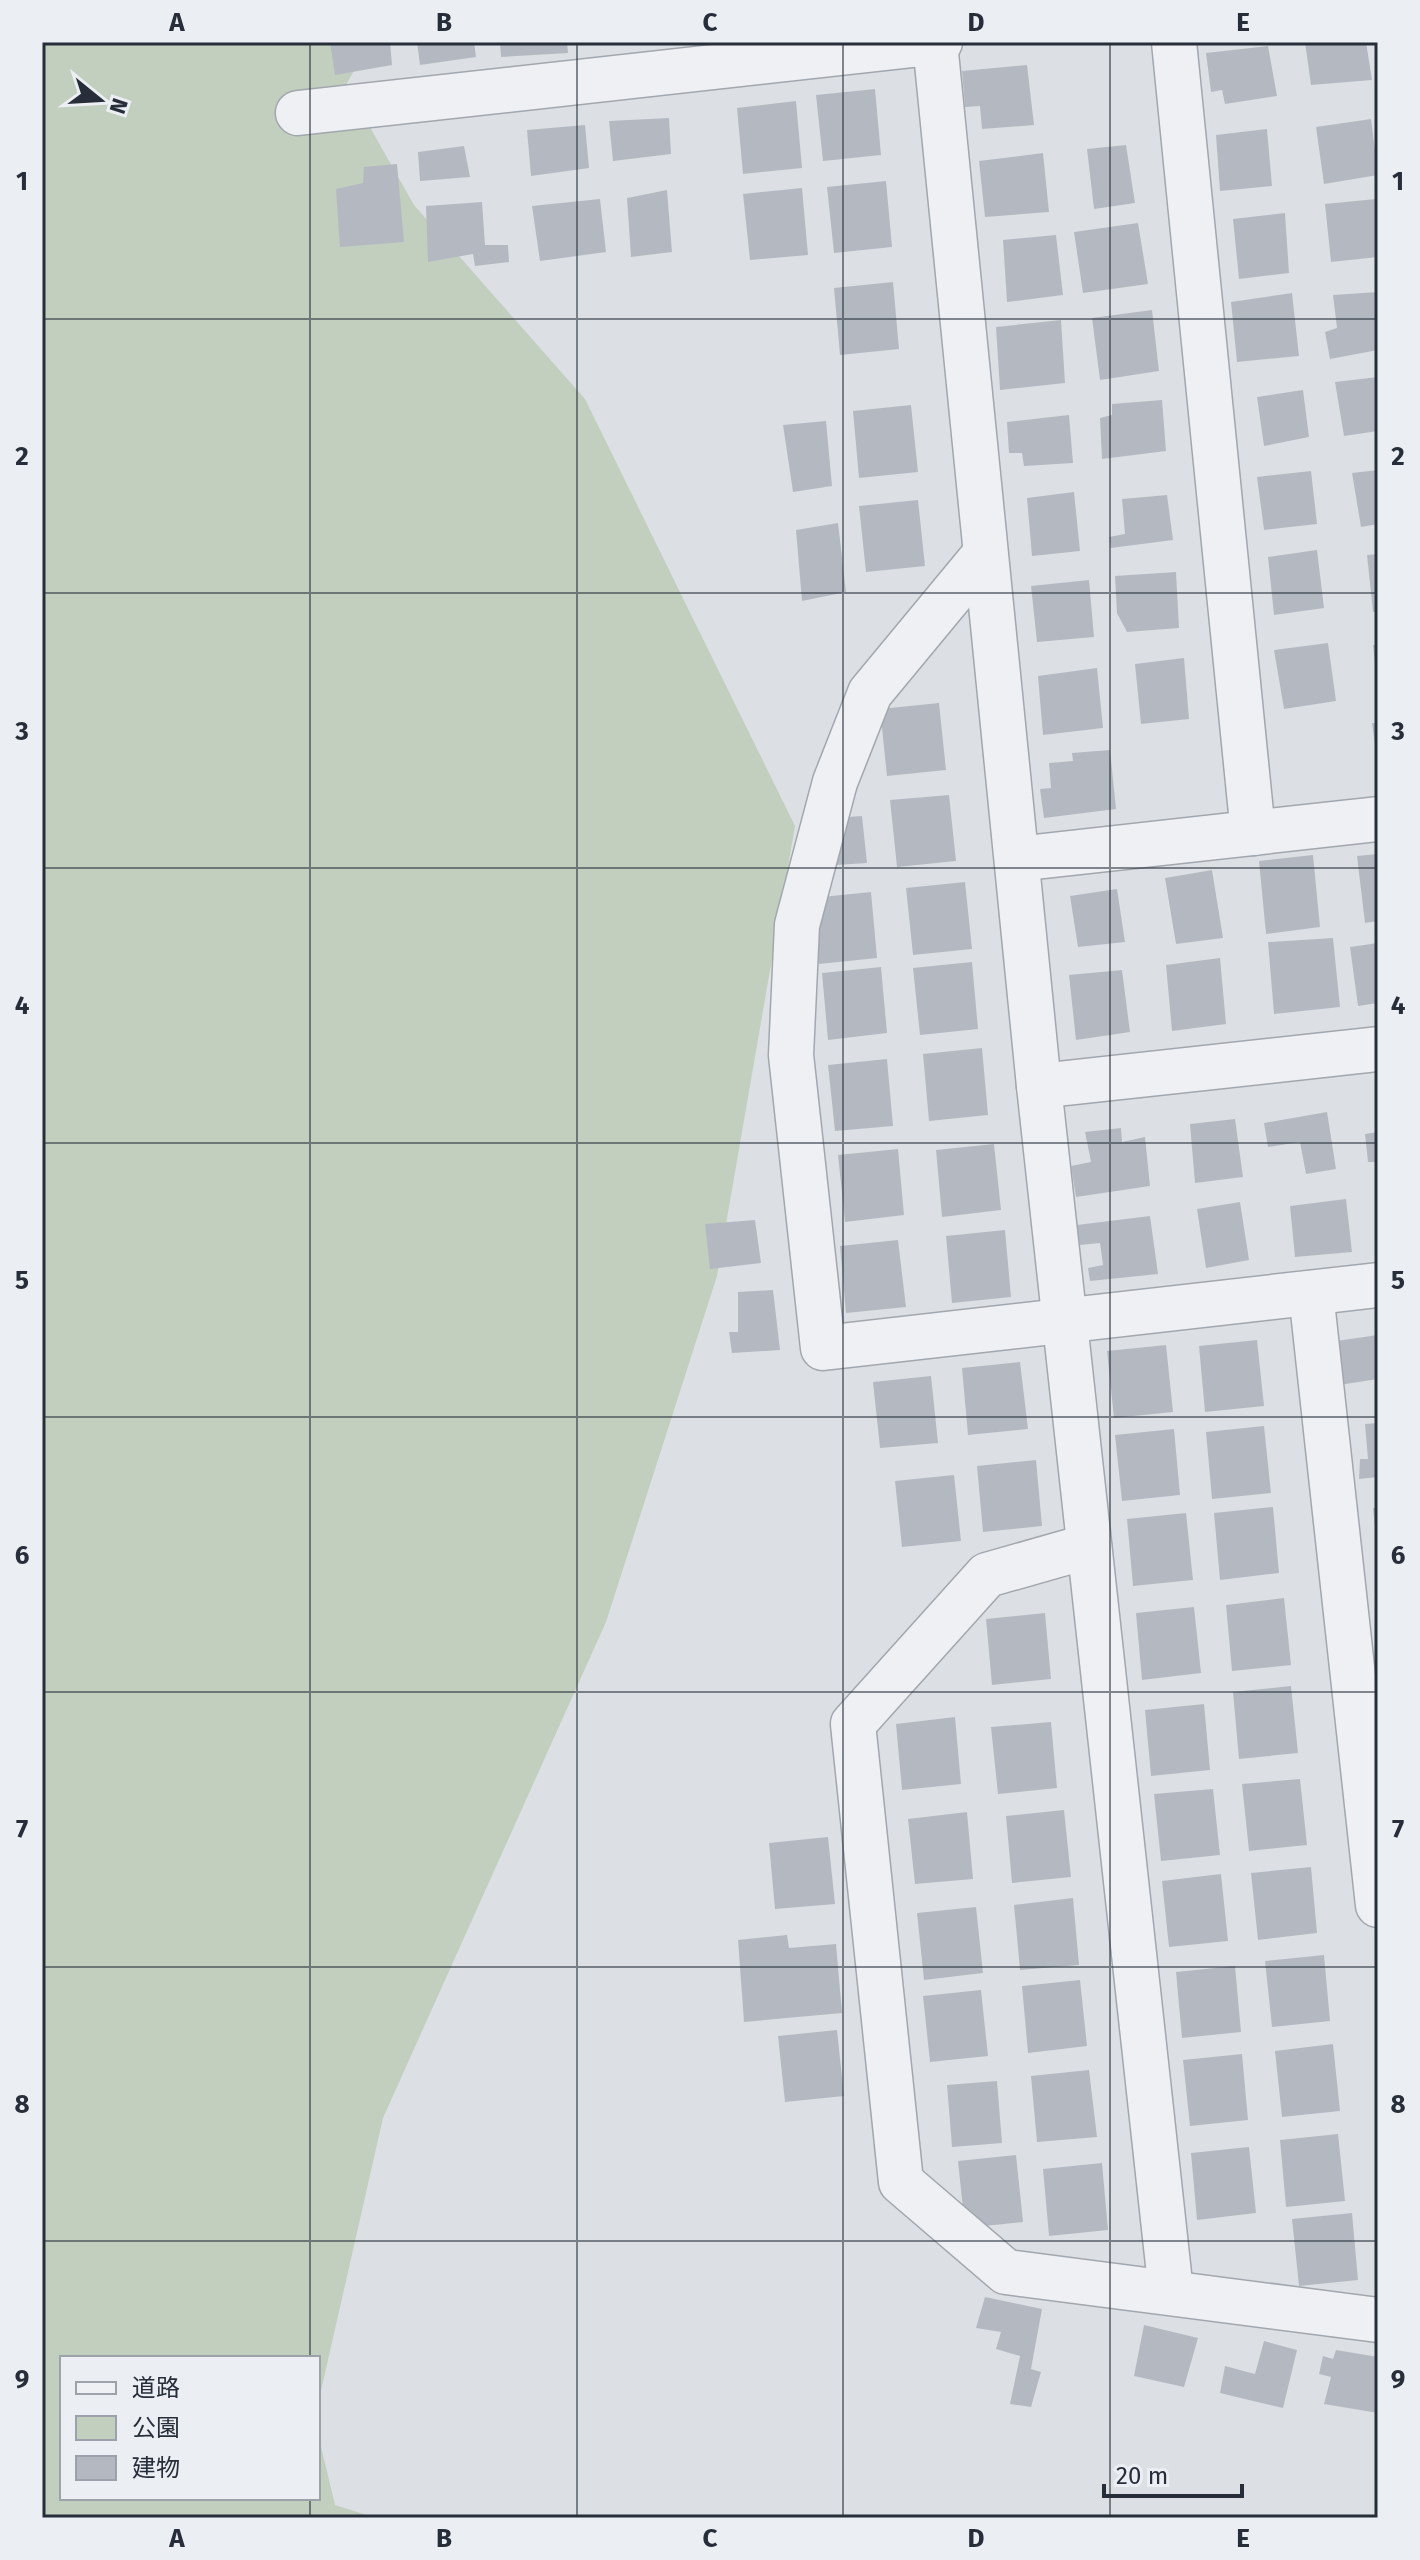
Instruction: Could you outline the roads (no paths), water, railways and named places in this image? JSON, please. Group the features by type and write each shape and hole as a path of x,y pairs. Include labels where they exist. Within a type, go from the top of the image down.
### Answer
{"street":[{"path":"298,113 938,42 985,554 1039,1086 1171,2292"},
{"path":"1174,42 1253,833"},
{"path":"985,554 870,693 835,782 797,925 791,1055 823,1348 1378,1285"},
{"path":"1017,859 1378,819"},
{"path":"1039,1086 1378,1049"},
{"path":"1311,1293 1378,1905"},
{"path":"1089,1546 987,1575 853,1724 901,2182 1006,2272 1378,2320"}]}
